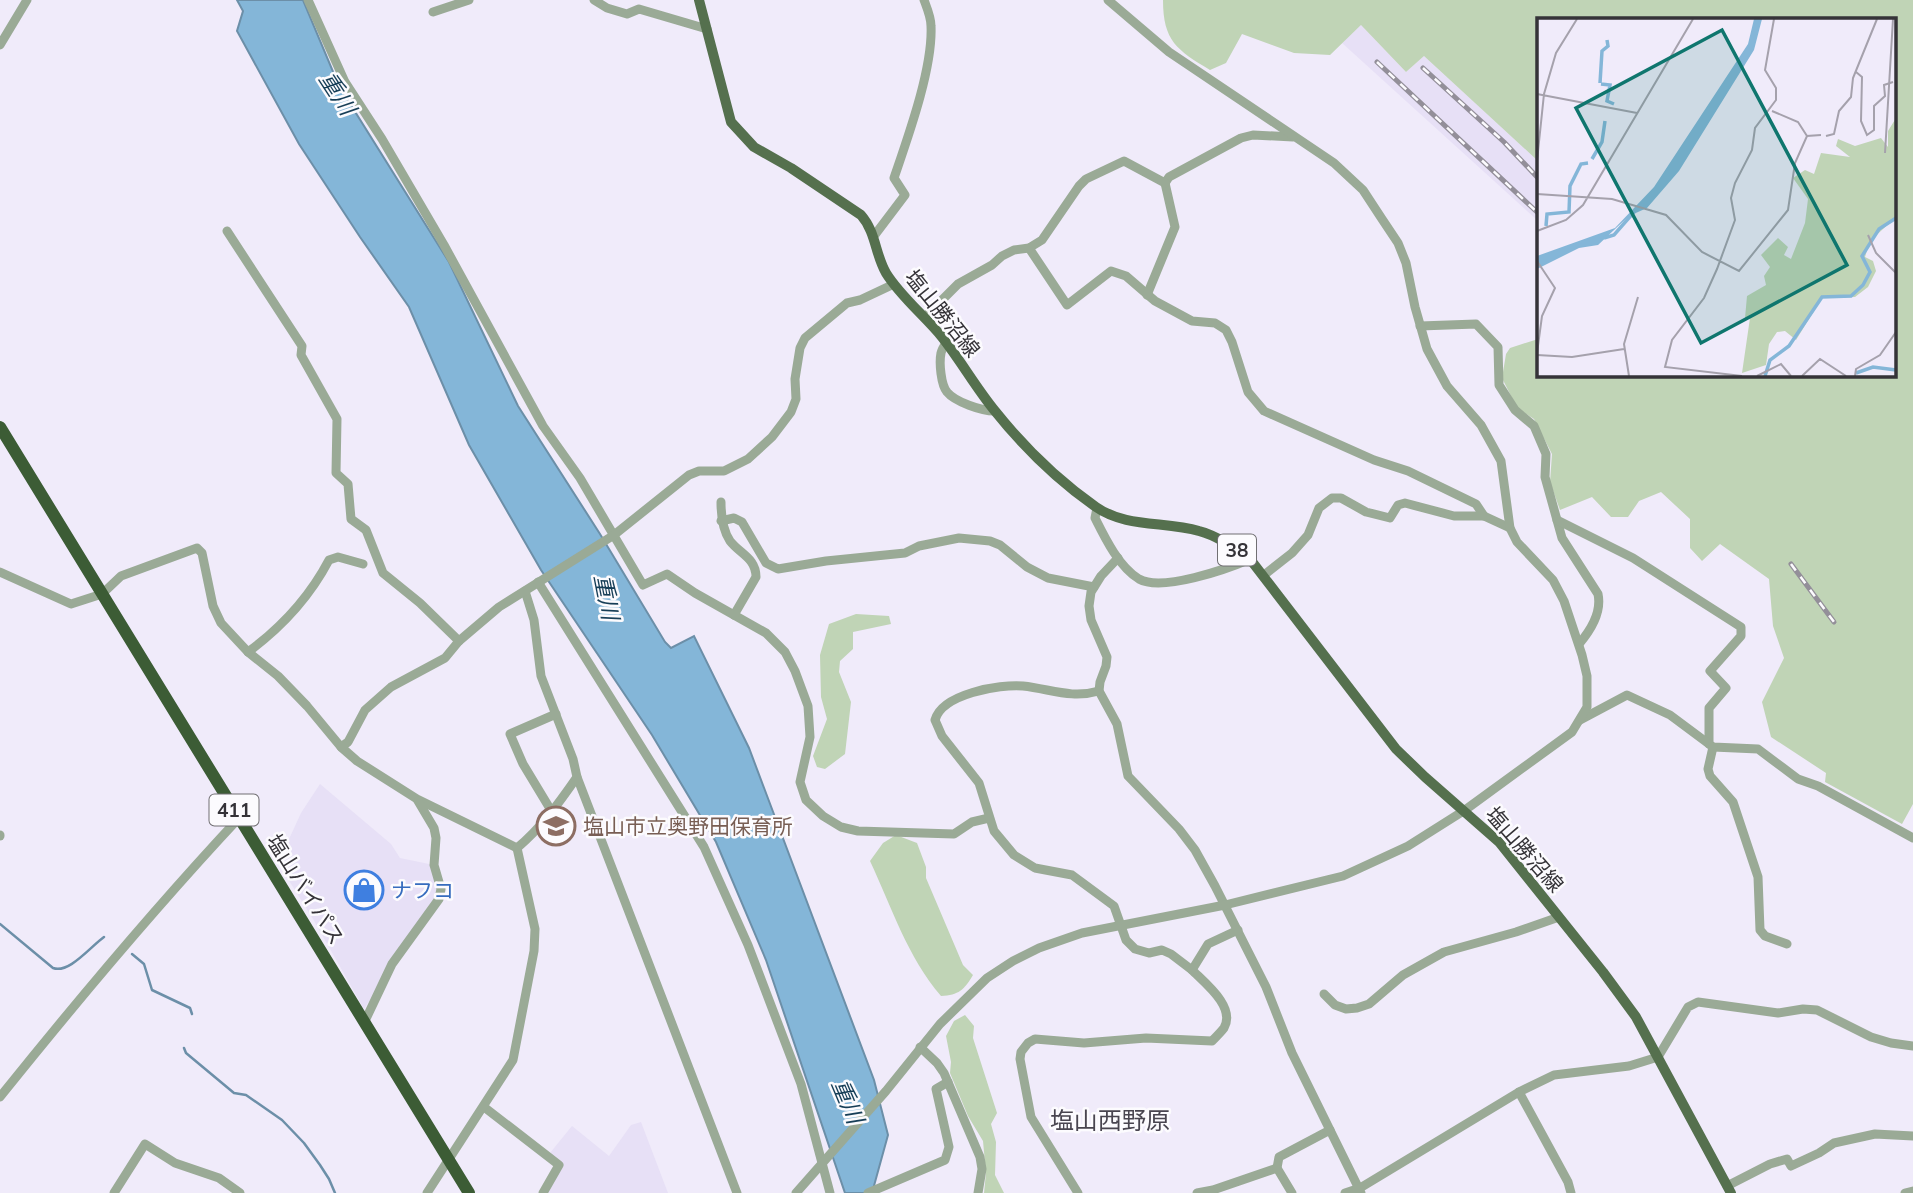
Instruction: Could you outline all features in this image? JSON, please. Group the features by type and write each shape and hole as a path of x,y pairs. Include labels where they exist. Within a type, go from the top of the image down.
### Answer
{"highway":[{"name":"塩山バイパス","path":"0,427 469,1193"}],"main road":[{"name":"塩山勝沼線","path":"699,0 731,122 754,147 792,168 861,215 868,223 882,265 894,284 946,343 994,411 1064,482 1097,508 1131,521 1197,530 1227,543 1250,559 1396,749 1499,842 1636,1017 1729,1189"}],"street":[{"path":"0,44 27,0"},
{"path":"308,0 345,82 444,245 542,426 580,478 643,585 667,575 766,633 785,652 808,706 810,737 800,782 806,800 823,816 841,827 858,831 954,834 972,822 989,818"},
{"path":"433,12 469,0"},
{"path":"594,0 607,8 627,14 639,9 707,30"},
{"path":"874,236 905,195 894,178 928,56 932,27 924,0"},
{"path":"796,1193 886,1091 940,1024 988,978 1013,961 1039,948 1082,933 1225,905 1343,876 1408,846 1437,825 1465,810 1572,732 1587,707 1588,692 1579,644 1564,601 1553,580 1517,542 1510,528 1505,475 1497,452 1481,425 1447,386 1427,349 1406,263 1398,243 1363,190 1334,163 1170,52 1108,0"},
{"path":"1147,295 1175,227 1165,183 1169,177 1241,138 1253,135 1295,137"},
{"path":"925,317 958,284 992,265 1002,256 1014,250 1029,248 1042,240 1086,179 1124,161 1165,183"},
{"path":"227,231 302,346 301,355 337,419 336,473 348,484 351,519 366,530 383,573 459,641"},
{"path":"1029,248 1067,304 1111,271 1126,276 1147,295 1192,321 1215,323 1226,330 1248,392 1264,411 1374,460 1408,471 1476,504 1484,516"},
{"path":"341,747 348,742 365,710 401,679 445,657 459,641 499,607 614,535 689,475 699,471 724,471 748,459 772,438 791,412 796,399 795,379 800,348 805,338 848,303 894,284"},
{"path":"1420,326 1476,324 1498,347 1499,385 1515,410 1534,426 1546,454 1545,477 1562,538 1598,594 1599,601 1590,632 1579,644"},
{"path":"946,343 941,353 945,391 984,411 994,411"},
{"path":"1264,575 1292,553 1308,535 1319,508 1332,498 1341,498 1366,512 1390,518 1398,505 1405,503 1454,516 1484,516 1510,528"},
{"path":"721,502 721,521 730,541 753,562 756,570 755,577 734,614"},
{"name":"38","path":"1097,508 1095,517 1118,558 1142,581 1156,584 1219,573 1250,559"},
{"path":"721,521 734,518 742,522 766,563 778,569 905,553 919,546 959,538 990,541 1048,578 1094,587"},
{"path":"1557,520 1633,558 1741,627 1741,636 1710,671 1726,688 1709,708 1711,746 1708,769 1710,776 1733,802 1758,877 1760,930 1765,936 1787,944"},
{"path":"0,572 71,604 102,594 121,576 197,548 202,553 214,606 222,622 248,652 287,686 325,725 341,747 357,761 417,799 517,848"},
{"path":"248,652 275,632 317,583 329,560 338,557 363,564"},
{"path":"1118,558 1094,587 1089,606 1091,620 1107,657 1099,691 1117,724 1128,776 1179,829 1195,850 1266,987 1292,1053 1360,1191"},
{"path":"538,582 704,847 748,945 801,1084 830,1193"},
{"path":"525,591 534,620 541,676 573,759 577,777 737,1193"},
{"path":"1078,1193 1031,1117 1020,1059 1021,1052 1028,1043 1041,1039 1084,1043 1146,1038 1212,1041 1225,1026 1227,1014 1217,995 1171,954 1162,950 1149,953 1135,949 1126,940 1114,906 1073,875 1035,868 1014,856 995,831 979,783 934,720 943,705 978,691 1020,686 1081,696 1099,691"},
{"path":"1580,720 1627,695 1670,715 1711,746 1758,749 1798,779 1818,786 1913,838"},
{"path":"552,812 523,764 510,733 556,714"},
{"path":"517,848 552,812 577,777"},
{"path":"364,1023 392,964 439,899 441,889 435,865 434,828 417,799"},
{"path":"0,1097 100,974 178,883 239,818"},
{"path":"427,1193 513,1060 534,951 535,929 517,848"},
{"path":"1324,995 1335,1005 1346,1009 1357,1008 1368,1004 1402,975 1444,951 1503,936 1559,917"},
{"path":"1192,970 1208,944 1238,930"},
{"path":"1345,1193 1360,1191 1519,1092 1555,1075 1629,1066 1658,1057 1688,1007 1698,1002 1778,1013 1817,1010 1871,1037 1913,1046"},
{"path":"920,1047 937,1063 980,1157 982,1169 978,1193"},
{"path":"868,1193 945,1160 950,1147 936,1089 947,1082"},
{"path":"1519,1092 1568,1182 1571,1193"},
{"path":"485,1107 559,1165 543,1193"},
{"path":"1292,1193 1277,1168 1279,1157 1330,1130"},
{"path":"1729,1189 1770,1164 1787,1159 1791,1166 1834,1143 1875,1134 1913,1136"},
{"path":"114,1193 145,1144 175,1163 219,1178 240,1193"},
{"path":"1197,1193 1277,1168"},
{"path":"1905,1193 1913,1191"}],"shaded area":[{"path":"1361,25 1406,72 1424,56 1537,160 1537,220 1342,43"},
{"path":"320,784 391,844 400,858 434,865 441,889 364,1009 278,863 301,813"},
{"path":"641,1122 668,1193 546,1193 563,1164 550,1153 572,1126 609,1156 631,1125"}],"green space":[{"path":"1163,0 1913,0 1913,804 1902,824 1825,782 1826,773 1771,737 1762,702 1784,658 1773,626 1769,579 1720,544 1702,561 1690,548 1690,519 1661,492 1639,501 1628,517 1611,517 1592,497 1560,510 1550,482 1552,454 1534,419 1517,408 1502,378 1506,354 1510,348 1537,339 1537,376 1896,376 1896,18 1537,18 1537,160 1424,56 1406,72 1361,25 1330,55 1294,53 1242,34 1226,63 1210,70 1174,43 1169,35"},
{"path":"856,614 889,616 891,624 853,632 853,649 840,661 839,672 851,702 845,754 825,769 817,767 813,756 827,719 821,697 820,655 829,624"},
{"path":"896,835 917,843 926,867 926,878 963,965 973,975 957,993 941,996 929,981 901,931 870,861 883,843"},
{"path":"965,1015 974,1026 973,1038 997,1113 991,1124 996,1142 995,1175 1004,1193 984,1193 986,1173 983,1141 968,1116 950,1073 951,1062 946,1036 954,1021"}],"water":[{"name":"重川","path":"237,0 303,0 339,86 449,262 518,406 665,642 671,648 694,636 749,748 874,1080 888,1135 872,1193 845,1193 766,960 716,842 652,735 541,570 469,445 409,307 299,144 237,31 243,11"}],"waterway":[{"path":"0,924 53,968 59,969 79,959 104,937"},
{"path":"132,954 144,964 152,990 190,1008 192,1014"},
{"path":"184,1048 186,1053 234,1093 246,1095 282,1120 320,1165 335,1193"}],"railway":[{"path":"1377,62 1537,212"},
{"path":"1423,68 1504,142 1537,177"},
{"path":"1791,564 1834,622"}],"place":[{"name":"塩山市立奥野田保育所","path":"556,826"},
{"name":"ナフコ","path":"364,890"}],"district":[{"name":"塩山西野原","path":"1110,1120"}]}
